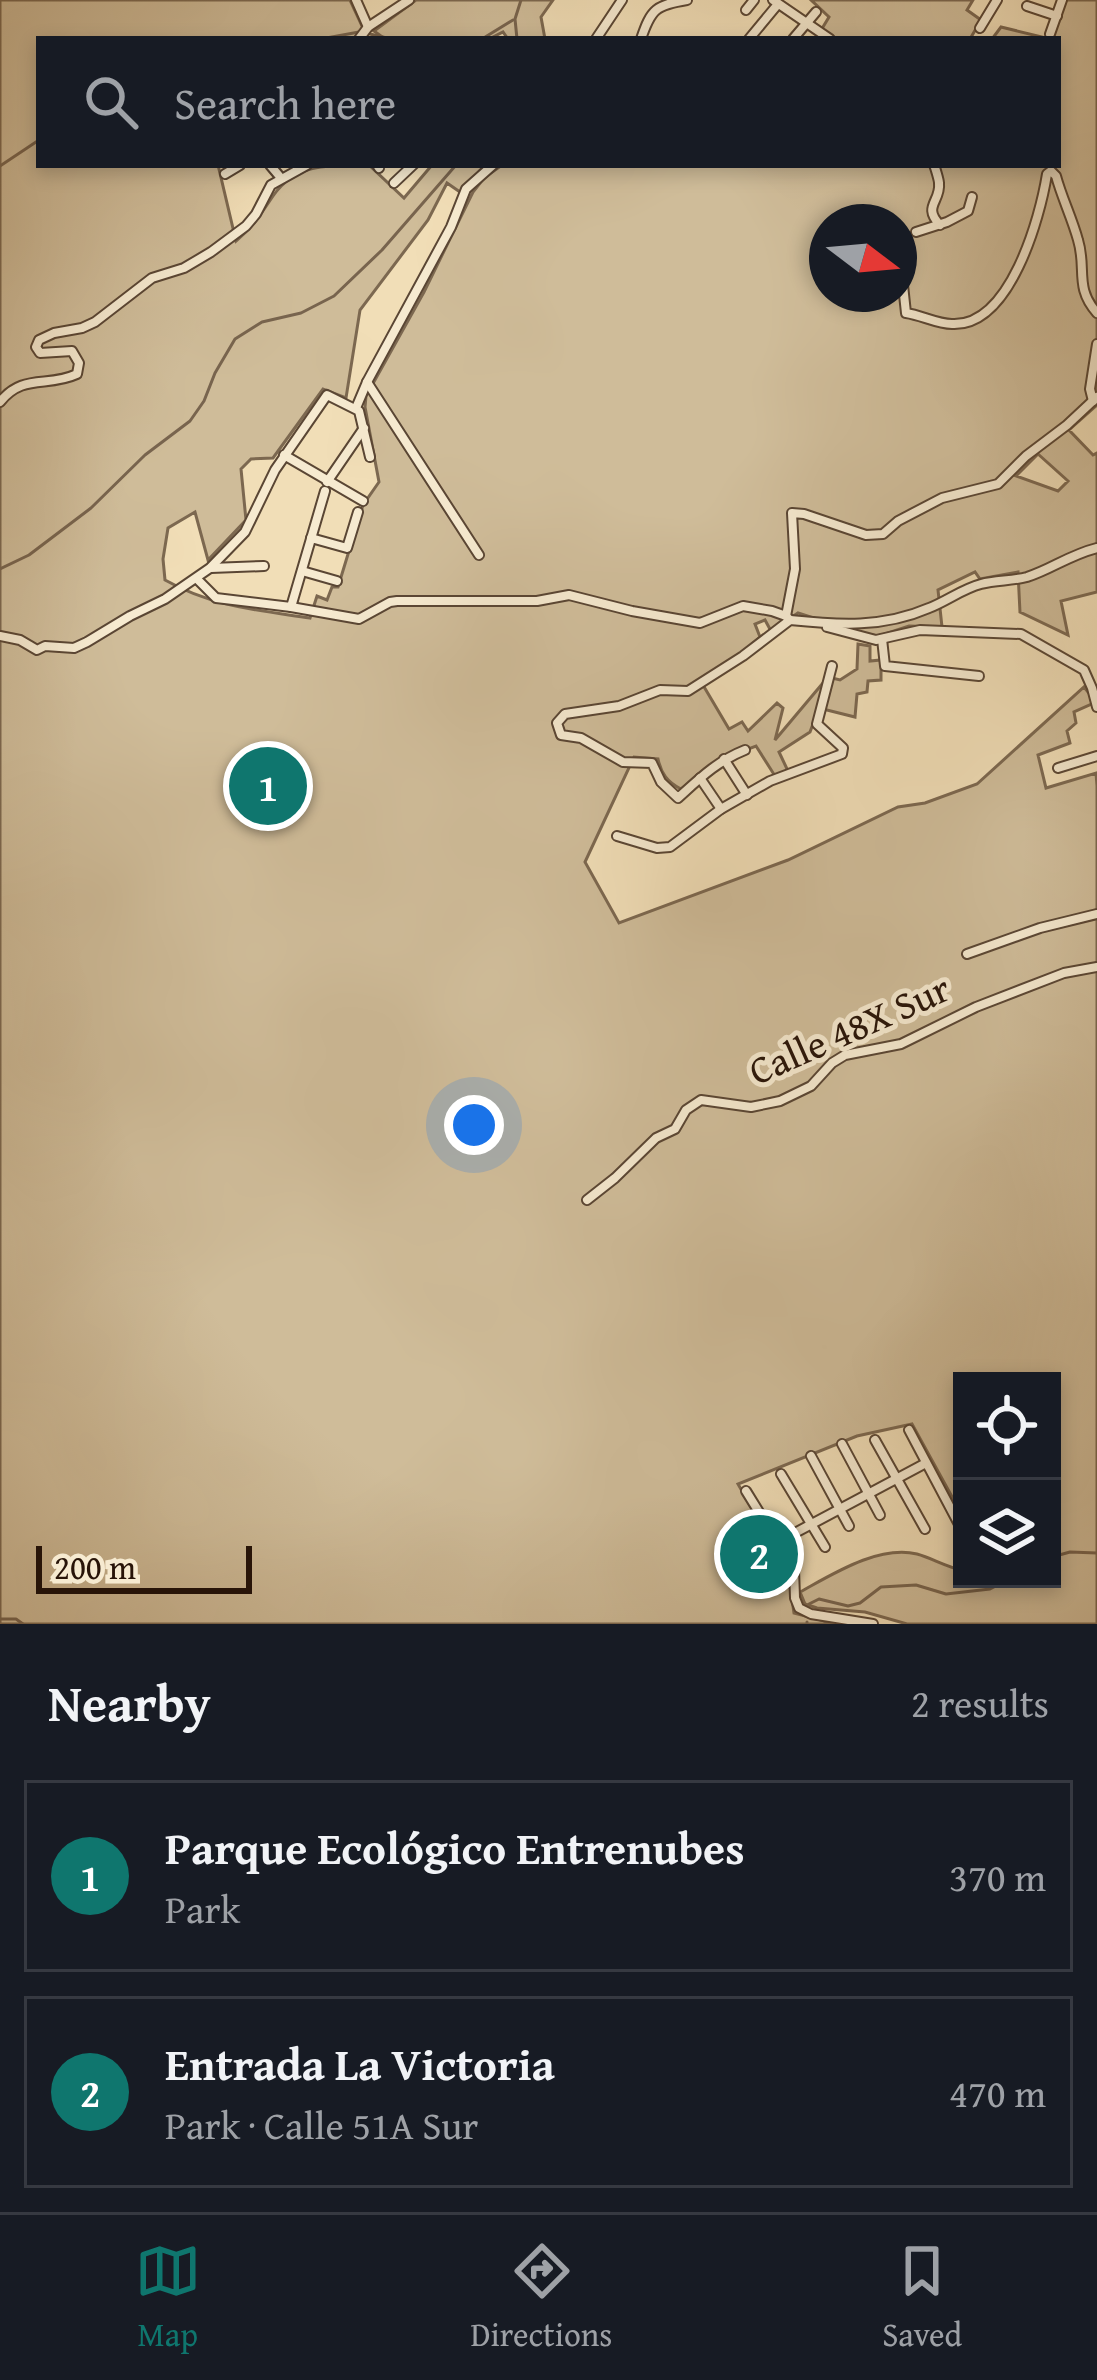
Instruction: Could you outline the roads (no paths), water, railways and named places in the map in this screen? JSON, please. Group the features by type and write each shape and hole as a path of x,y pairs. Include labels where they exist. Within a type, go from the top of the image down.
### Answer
{"street":[{"path":"356,0 368,27"},
{"path":"362,36 368,27 409,0"},
{"path":"598,36 622,0"},
{"path":"642,36 654,10 687,0"},
{"path":"746,10 754,0"},
{"path":"980,28 997,0"},
{"path":"1050,34 1062,0"},
{"path":"751,36 776,2 825,36"},
{"path":"1027,6 1057,16"},
{"path":"796,36 816,12"},
{"path":"225,174 235,168"},
{"path":"272,168 281,178"},
{"path":"0,402 21,384 77,374 79,363 72,351 40,352 39,340 94,322 152,278 184,268 235,235 256,214 271,184 301,168"},
{"path":"394,183 409,168"},
{"path":"356,408 466,189 490,168"},
{"path":"935,168 939,188 932,209 940,225"},
{"path":"906,312 954,324 988,310 1019,268 1051,171 1077,236 1082,288 1097,312"},
{"path":"917,232 968,211 971,196"},
{"path":"745,750 724,759 677,798 667,791 652,763 623,762 581,738 563,736 557,721 564,714 620,706 660,690 688,691 743,656 788,618 795,577 790,518 795,512 866,535 883,534 942,498 998,484 1095,399 1090,389 1097,344"},
{"path":"367,382 479,555"},
{"path":"0,636 37,650 74,648 197,579 250,525 284,455 327,395 356,408 370,457"},
{"path":"292,607 326,487 364,423"},
{"path":"284,455 326,487 363,501"},
{"path":"311,538 347,548 358,512"},
{"path":"197,579 216,598 359,620 390,602 537,601 569,595 696,622 738,607 851,626 930,608 959,591 1027,577 1072,554 1097,548"},
{"path":"210,568 264,566"},
{"path":"302,571 338,581"},
{"path":"814,622 864,639 920,629 1029,636 1084,670 1095,689 1097,707"},
{"path":"882,639 885,666 979,676"},
{"path":"617,836 657,848 670,847 721,809 780,777 838,756 844,750 817,724 832,666"},
{"path":"1058,768 1097,757"},
{"path":"724,759 747,795"},
{"path":"700,778 721,809"},
{"path":"968,954 1054,923 1097,914"},
{"name":"Calle 48X Sur","path":"587,1200 656,1138 675,1129 686,1110 701,1100 752,1107 780,1101 811,1086 845,1055 901,1044 976,1007 1064,973 1097,967"},
{"path":"909,1430 953,1513"},
{"path":"875,1440 925,1529"},
{"path":"842,1444 880,1515"},
{"path":"811,1456 849,1526"},
{"path":"778,1541 926,1463"},
{"path":"781,1474 825,1546"},
{"path":"746,1491 795,1572 799,1608 873,1624"}],"waterway":[{"path":"517,36 515,19 521,0"},
{"path":"487,36 513,20"},
{"path":"337,36 359,32"},
{"path":"370,34 378,36"},
{"path":"0,166 36,142"},
{"path":"0,569 29,555 91,508 145,455 190,421 235,339 262,322 301,313 334,296 382,250 453,168"},
{"path":"1061,1554 1097,1553"},
{"path":"809,1604 819,1599 848,1606 881,1587 916,1585 946,1594 992,1588"},
{"path":"0,1619 23,1624"}],"place":[{"name":"Parque Ecológico Entrenubes","path":"268,786"},
{"name":"Entrada La Victoria","path":"759,1554"}]}
